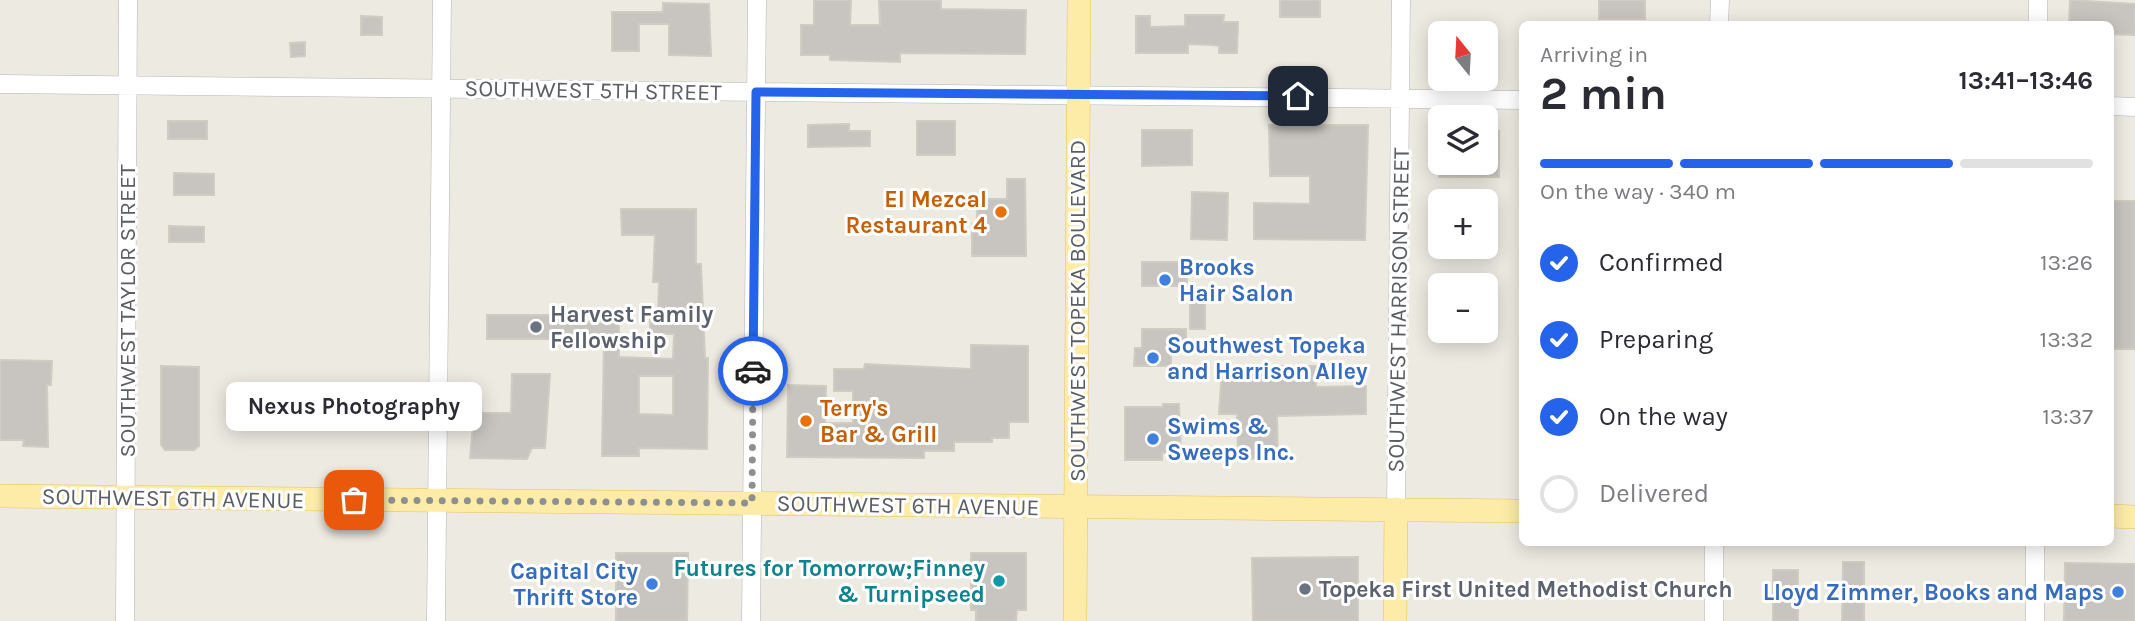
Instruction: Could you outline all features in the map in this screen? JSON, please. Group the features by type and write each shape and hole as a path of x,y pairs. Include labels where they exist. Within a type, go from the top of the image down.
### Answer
{"main road":[{"name":"SOUTHWEST TOPEKA BOULEVARD","path":"1075,621 1079,0"},
{"name":"SOUTHWEST 6TH AVENUE","path":"0,496 1519,510"},
{"name":"SOUTHWEST HARRISON STREET","path":"1395,621 1396,509"},
{"path":"2114,516 2135,517"}],"street":[{"name":"SOUTHWEST TAYLOR STREET","path":"125,621 128,0"},
{"path":"436,621 442,0"},
{"path":"751,621 757,0"},
{"name":"SOUTHWEST HARRISON STREET","path":"1396,509 1401,0"},
{"path":"1719,21 1720,0"},
{"path":"2038,0 2038,21"},
{"name":"SOUTHWEST 5TH STREET","path":"0,84 1519,100"},
{"path":"2114,106 2135,107"},
{"path":"1714,546 1714,621"},
{"path":"2035,546 2035,621"}],"building":[{"path":"814,0 851,0 850,25 880,25 879,0 941,0 941,9 1026,10 1025,54 900,53 900,62 830,60 830,55 801,55 801,25 814,25"},
{"path":"1280,0 1320,0 1320,17 1280,17"},
{"path":"1599,0 1645,0 1645,19 1599,19"},
{"path":"2070,0 2135,4 2135,35 2114,34 2114,21 2069,21"},
{"path":"663,3 709,4 711,56 669,55 669,24 639,24 639,51 612,51 612,12 663,12"},
{"path":"1185,15 1224,15 1223,22 1238,22 1237,53 1219,53 1219,46 1188,44 1188,53 1136,53 1136,16 1150,16 1150,27 1185,26"},
{"path":"361,16 382,17 382,35 361,35"},
{"path":"305,42 305,56 291,57 290,43"},
{"path":"168,121 207,121 207,139 168,139"},
{"path":"917,121 955,121 955,155 917,155"},
{"path":"849,124 849,131 870,131 870,146 808,147 808,125"},
{"path":"1269,125 1368,125 1365,240 1254,239 1254,203 1310,204 1310,176 1270,176"},
{"path":"1142,130 1192,130 1192,165 1142,166"},
{"path":"1499,131 1499,177 1439,177 1498,175"},
{"path":"174,173 214,174 214,195 174,195"},
{"name":"El Mezcal Restaurant 4","path":"1007,179 1025,179 1026,256 972,256 972,224 977,224 977,199 1007,199"},
{"path":"1192,192 1228,193 1227,240 1191,239"},
{"path":"2114,201 2135,201 2135,349 2114,349"},
{"path":"621,209 696,209 696,264 701,264 705,358 708,358 707,449 639,448 639,456 602,456 604,339 487,339 487,315 586,315 586,322 619,322 619,357 673,359 674,334 650,334 650,313 658,313 659,282 653,282 655,235 622,235","holes":["639,376 673,376 673,415 639,414"]},
{"path":"169,226 204,227 204,242 169,242"},
{"name":"Brooks Hair Salon","path":"1142,262 1187,262 1187,286 1142,286"},
{"path":"1190,302 1205,302 1205,329 1190,329"},
{"path":"1142,329 1186,329 1186,346 1171,346 1171,366 1134,366 1135,348 1142,348"},
{"path":"971,345 1028,346 1028,422 1009,422 1009,438 992,438 992,442 954,442 954,451 924,451 924,458 787,457 788,385 826,386 825,423 853,423 853,391 834,391 834,369 864,369 865,364 971,369"},
{"path":"0,360 52,361 51,385 47,385 48,447 23,446 24,440 0,440"},
{"path":"161,366 199,367 199,446 194,450 165,450 161,445"},
{"path":"1274,366 1316,366 1316,387 1366,386 1366,414 1277,416 1278,458 1238,459 1237,414 1219,414 1222,368 1236,367 1236,372 1275,371"},
{"path":"512,374 550,374 545,448 532,448 527,459 470,458 474,413 511,413"},
{"name":"Swims & Sweeps Inc.","path":"1163,404 1179,404 1181,453 1162,453 1162,460 1125,460 1125,407 1163,407"},
{"name":"Capital City Thrift Store","path":"616,553 688,553 687,621 616,621"},
{"name":"Futures for Tomorrow;Finney & Turnipseed","path":"971,553 1026,553 1026,610 1017,610 1016,621 976,621 976,610 971,610"},
{"name":"Topeka First United Methodist Church","path":"1358,557 1358,621 1253,621 1252,558"},
{"path":"1843,562 1864,562 1864,621 1842,621"},
{"path":"2065,563 2135,564 2135,621 2064,621"},
{"path":"1773,570 1798,570 1798,621 1773,621"}],"way so far":[{"path":"354,500 752,503 753,371"}],"place":[{"name":"El Mezcal Restaurant 4","path":"1001,212"},
{"name":"Brooks Hair Salon","path":"1165,280"},
{"name":"Harvest Family Fellowship","path":"536,327"},
{"name":"Southwest Topeka and Harrison Alley","path":"1153,358"},
{"name":"Terry's Bar & Grill","path":"806,421"},
{"name":"Swims & Sweeps Inc.","path":"1153,439"},
{"name":"Nexus Photography","path":"354,500"},
{"name":"Futures for Tomorrow;Finney & Turnipseed","path":"999,581"},
{"name":"Capital City Thrift Store","path":"652,584"},
{"name":"Topeka First United Methodist Church","path":"1305,589"},
{"name":"Lloyd Zimmer, Books and Maps","path":"2118,592"}],"route":[{"path":"753,371 756,92 1298,96"}]}
